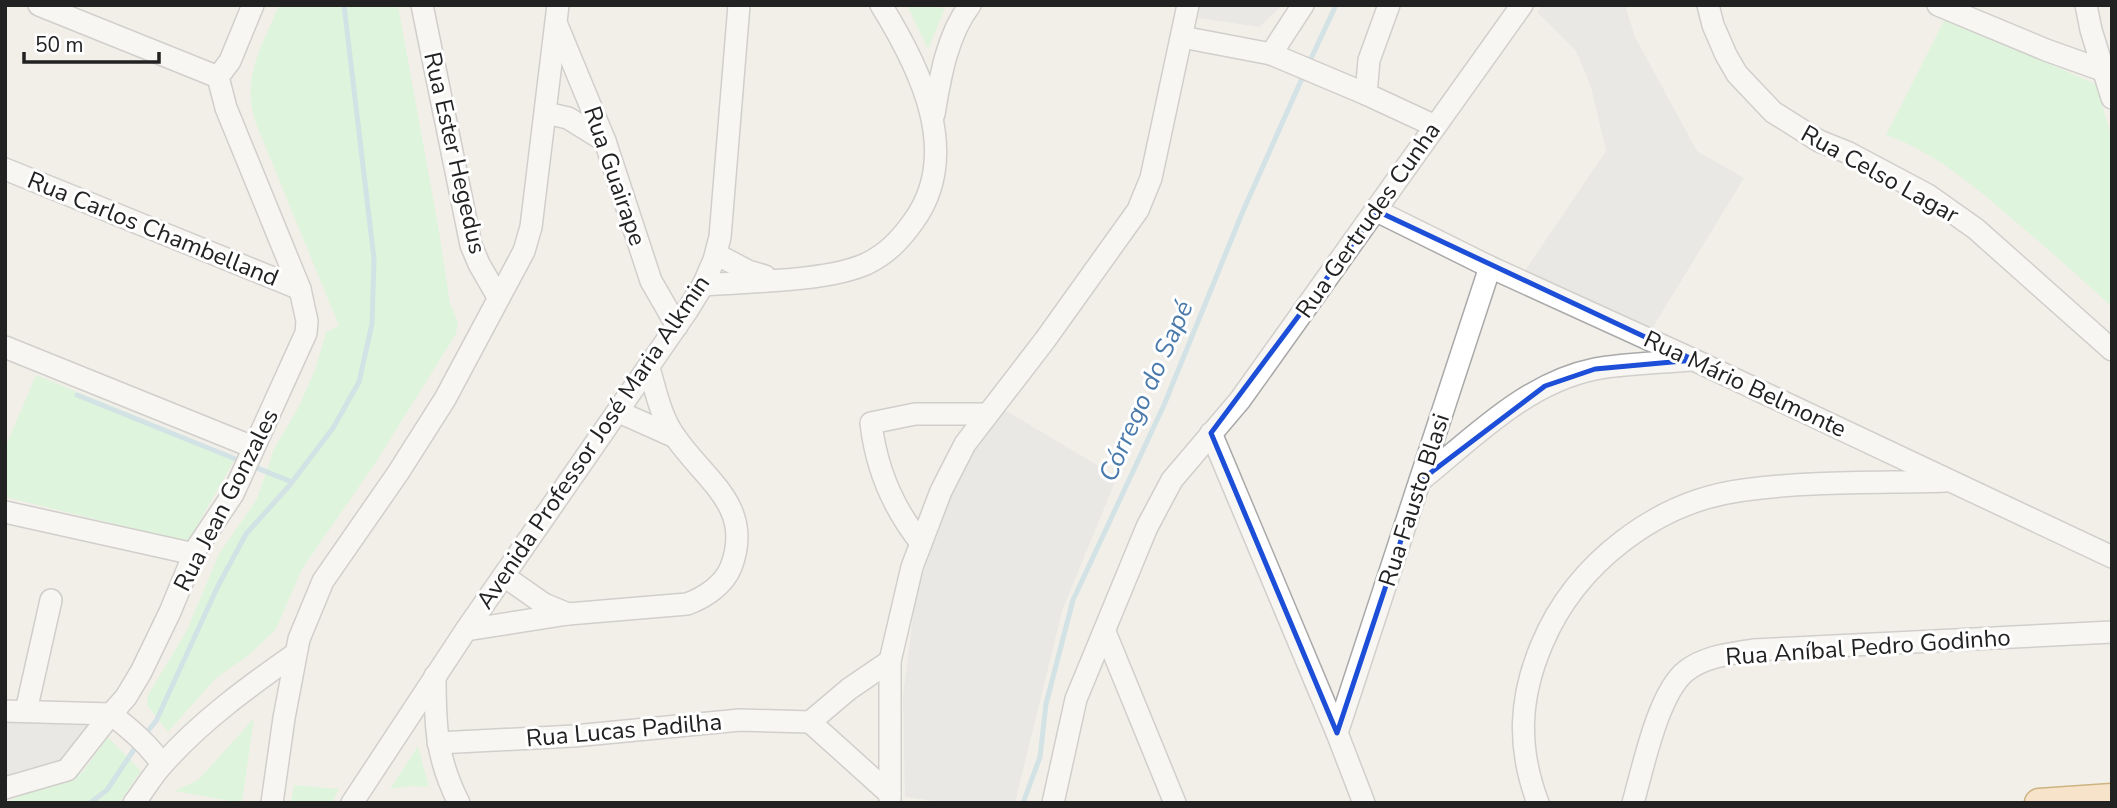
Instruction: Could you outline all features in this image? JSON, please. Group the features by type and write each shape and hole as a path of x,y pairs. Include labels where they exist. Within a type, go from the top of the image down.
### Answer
{"main road":[{"path":"2039,803 2112,798"}],"street":[{"path":"39,5 218,76 230,61 253,5"},
{"name":"Rua Ester Hegedus","path":"422,5 471,245 498,297"},
{"name":"Avenida Professor José Maria Alkmin","path":"352,803 466,630 619,412 703,285 716,254 739,5"},
{"path":"703,285 778,280 840,271 865,264 899,242 923,208 934,181 936,143 933,123 921,79 881,5"},
{"path":"933,123 945,60 970,5"},
{"path":"890,799 890,661 912,567 921,543 941,491 965,444 1045,341 1138,210 1151,178 1188,5"},
{"path":"1278,57 1303,5"},
{"path":"1366,94 1369,60 1388,5"},
{"name":"Rua Gertrudes Cunha","path":"1052,803 1076,699 1147,527 1172,480 1240,400 1522,5"},
{"name":"Rua Celso Lagar","path":"1708,5 1713,26 1737,74 1773,112 1819,141 1849,153 1928,195 1976,229 2112,350"},
{"path":"1938,5 2102,70"},
{"path":"2086,5 2112,98"},
{"path":"272,803 295,654 323,581 445,399 524,251 531,227 557,14"},
{"name":"Rua Guairape","path":"557,14 605,141 651,281 677,326"},
{"path":"1182,37 1278,57 1435,126"},
{"name":"Rua Jean Gonzales","path":"5,788 67,770 126,697 170,612 194,554 233,495 306,333 307,321 300,289 226,108 218,76"},
{"path":"546,113 569,118 605,141"},
{"name":"Rua Carlos Chambelland","path":"5,169 300,289"},
{"name":"Rua Mário Belmonte","path":"1377,211 1490,267 1693,359 2112,557"},
{"path":"716,254 748,271 778,280"},
{"name":"Rua Fausto Blasi","path":"1337,733 1490,267"},
{"path":"5,347 248,460"},
{"path":"1421,480 1513,405 1545,386 1595,369 1693,359"},
{"path":"466,630 568,614 687,604 700,600 729,573 736,553 737,530 733,511 718,487 675,437 663,414 649,368"},
{"path":"619,412 675,437"},
{"path":"921,543 907,525 890,494 874,452 871,423 915,414 986,414"},
{"path":"1212,433 1364,803"},
{"path":"1538,803 1528,777 1522,744 1523,704 1535,659 1554,619 1572,592 1612,550 1648,523 1703,501 1742,490 1951,481"},
{"path":"5,512 194,554"},
{"path":"504,576 544,604 568,614"},
{"path":"51,600 16,711 111,714 158,758"},
{"path":"1105,632 1175,803"},
{"name":"Rua Aníbal Pedro Godinho","path":"1633,803 1668,694 1684,672 1700,663 1720,656 1754,650 2112,632"},
{"path":"134,803 158,758 295,654"},
{"path":"890,661 849,689 810,722 890,799"},
{"path":"435,676 438,743 444,770 459,803"},
{"name":"Rua Lucas Padilha","path":"438,743 575,736 740,720 810,722"}],"highlighted area":[{"path":"1377,211 1694,360 1595,369 1545,386 1421,480 1337,733 1211,433"}],"shaded area":[{"path":"1200,5 1283,5 1259,27 1198,18"},
{"path":"1542,5 1625,5 1635,37 1697,151 1744,178 1650,332 1594,303 1522,275 1606,151 1591,87 1576,51 1537,12"},
{"path":"1003,409 1117,477 1062,611 1015,803 949,803 905,797 903,696 916,593 959,474"},
{"path":"5,718 99,721 64,764 5,782"}],"green space":[{"path":"279,5 398,5 450,303 458,322 456,334 376,462 302,569 276,629 249,655 216,678 168,732 147,705 148,695 186,632 219,554 257,499 274,449 298,408 315,370 326,332 339,326 252,109 250,94 255,64"},
{"path":"907,5 945,8 928,49"},
{"path":"1945,19 2096,84 2112,139 2112,307 1959,175 1924,152 1886,135"},
{"path":"36,375 236,457 188,542 5,497 5,448"},
{"path":"254,718 242,803 174,791 202,776"},
{"path":"108,737 141,771 119,803 5,803 44,785 81,774"},
{"path":"418,746 429,787 390,789"},
{"path":"294,785 339,789 332,803 291,803"}],"waterway":[{"path":"143,737 156,721 218,586 246,534 289,486 333,428 359,382 372,324 374,259 344,5"},
{"name":"Córrego do Sapé","path":"1308,65 1336,5"},
{"name":"Córrego do Sapé","path":"1023,803 1040,757 1046,704 1073,600 1164,405 1243,211 1304,74"},
{"path":"77,395 243,462"},
{"path":"252,466 292,482"},
{"path":"90,803 107,790 137,745"}]}
